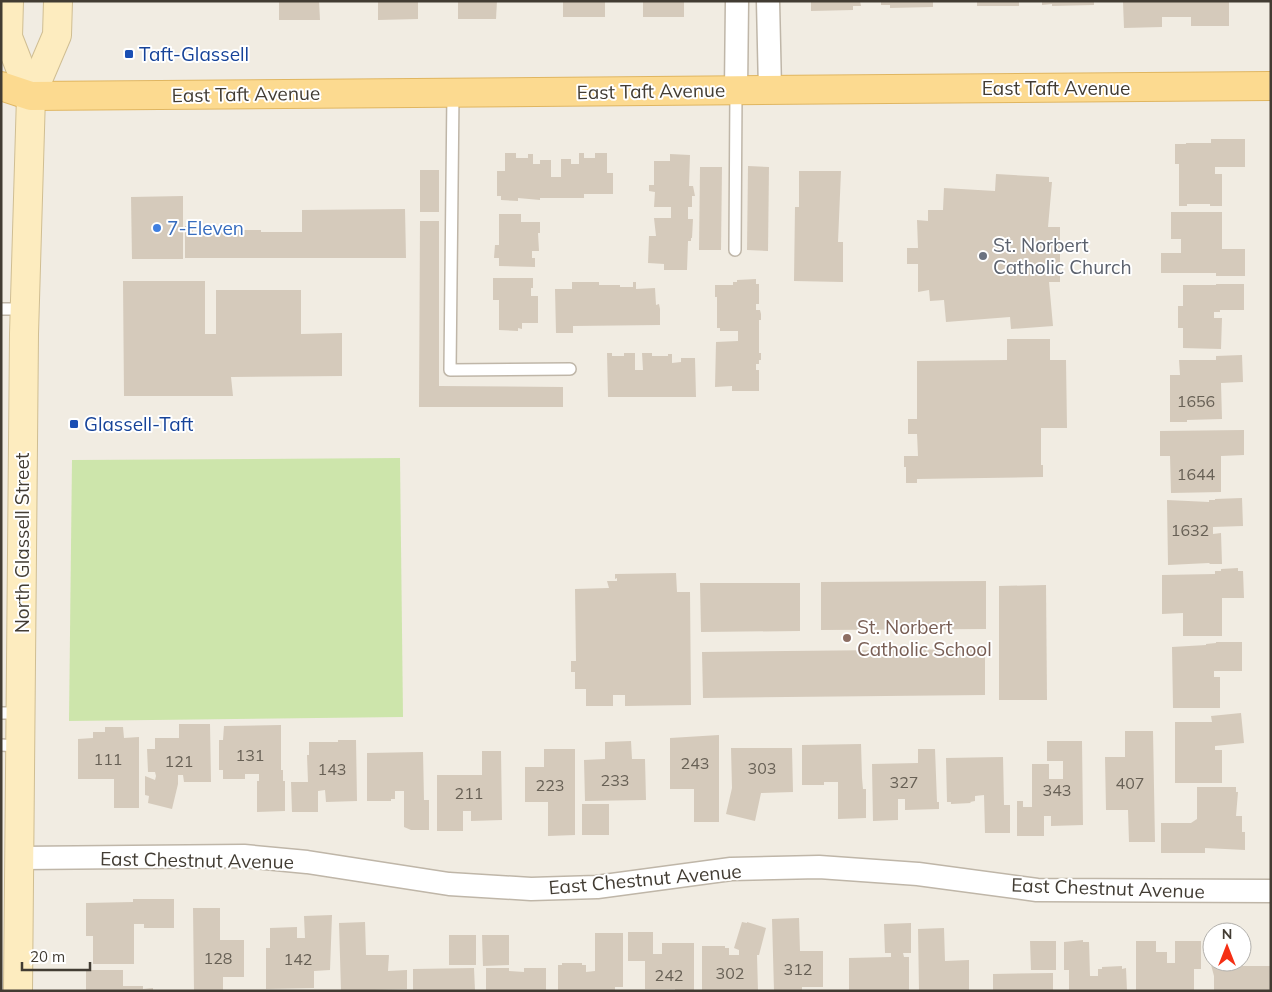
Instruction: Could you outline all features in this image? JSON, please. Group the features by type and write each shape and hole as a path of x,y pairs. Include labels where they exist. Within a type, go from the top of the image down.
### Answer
{"main road":[{"name":"North Glassell Street","path":"9,1 8,37 31,96"},
{"name":"North Glassell Street","path":"18,991 20,858 11,746 13,309 31,96 57,36 58,1"},
{"path":"1,86 31,96"},
{"name":"East Taft Avenue","path":"31,96 1271,86"},
{"path":"1,108 31,96"}],"street":[{"path":"736,1 736,90"},
{"path":"768,1 770,90"},
{"name":"East Chestnut Avenue","path":"20,858 244,856 307,862 449,884 531,889 597,886 730,869 819,866 918,874 1037,890 1271,891"}],"lane":[{"path":"735,250 736,90"},
{"path":"453,93 450,370 570,369"}],"green space":[{"path":"400,458 403,717 69,721 72,460"}],"building":[{"path":"279,1 319,1 320,20 279,20"},
{"path":"378,1 418,1 418,19 378,20"},
{"path":"458,1 497,1 496,19 458,19"},
{"path":"563,1 605,1 605,17 563,17"},
{"path":"643,1 684,1 684,17 643,17"},
{"path":"811,1 860,1 861,6 853,6 853,10 811,11"},
{"path":"881,1 933,1 933,7 890,8 890,5 881,5"},
{"path":"977,1 1019,1 1019,6 977,6"},
{"path":"1042,1 1094,1 1094,5 1052,6 1052,4 1042,5"},
{"path":"1229,1 1229,26 1191,26 1191,17 1162,17 1162,27 1124,28 1123,2"},
{"path":"1211,139 1245,139 1245,167 1215,167 1215,174 1222,174 1222,206 1187,204 1187,206 1179,206 1179,164 1175,164 1175,144 1211,143"},
{"path":"505,153 516,153 516,158 528,158 528,154 533,154 533,164 540,164 540,160 551,160 551,177 561,177 561,159 571,159 571,164 579,164 579,153 584,153 584,158 595,158 595,153 607,153 607,173 613,173 613,194 584,194 584,198 540,198 540,200 518,198 518,201 501,200 501,196 497,196 497,171 505,171"},
{"path":"670,154 690,155 689,186 693,186 695,196 692,196 692,207 688,207 688,219 693,219 692,238 691,241 688,241 687,270 664,270 664,264 648,263 649,236 656,236 654,218 671,218 671,207 654,207 655,192 649,191 649,185 654,185 654,161 670,161"},
{"path":"748,166 769,167 768,251 747,250"},
{"path":"700,167 722,167 721,250 699,250"},
{"path":"420,170 439,170 439,212 420,212"},
{"path":"799,171 841,171 838,242 843,242 843,282 794,281 795,207 799,207"},
{"name":"St. Norbert Catholic Church","path":"996,174 1049,177 1049,182 1052,182 1048,227 1060,227 1060,282 1049,282 1053,326 1011,329 1010,317 946,322 944,300 930,301 929,290 918,292 918,264 907,264 907,248 918,248 917,220 928,221 928,210 943,210 944,188 995,191"},
{"name":"7-Eleven","path":"183,196 183,259 132,259 131,197"},
{"path":"405,209 406,258 185,258 185,226 193,226 193,232 261,230 261,232 302,232 302,210"},
{"path":"1171,212 1222,212 1222,249 1245,249 1245,276 1216,276 1216,273 1161,273 1161,253 1181,253 1181,239 1171,239"},
{"path":"499,214 521,214 521,222 540,222 540,233 538,233 539,251 532,251 532,258 535,258 535,267 499,266 499,258 494,258 495,245 499,245"},
{"path":"420,221 439,221 439,386 563,387 563,407 419,407"},
{"path":"493,278 533,278 531,296 538,296 538,323 522,323 522,329 518,328 518,331 499,330 499,300 493,300"},
{"path":"756,279 756,284 759,284 759,304 756,304 756,310 760,310 761,314 761,320 759,320 759,353 761,353 761,360 759,360 759,364 756,364 756,370 759,370 759,391 732,391 732,386 715,387 716,342 738,341 738,331 720,331 720,328 717,328 715,285 733,285 733,282 737,282 737,280"},
{"path":"123,281 205,281 205,334 216,334 216,290 301,290 301,334 342,333 342,376 231,377 233,396 124,396"},
{"path":"572,282 599,282 599,285 633,287 633,282 636,282 636,289 655,288 656,305 659,304 660,309 660,325 573,326 573,333 556,333 555,289 572,289"},
{"path":"1244,284 1244,310 1220,310 1220,312 1214,312 1214,318 1222,318 1221,349 1183,348 1183,328 1178,328 1178,306 1183,306 1183,285"},
{"path":"1007,339 1050,339 1050,360 1066,360 1067,428 1041,428 1041,465 1043,465 1043,477 917,479 917,483 906,483 904,456 918,456 917,434 908,434 908,419 917,419 917,361 1007,360"},
{"path":"607,353 612,353 612,356 624,356 624,353 635,353 635,370 643,370 642,353 652,353 652,356 668,356 668,354 672,354 672,363 681,362 681,358 695,358 696,397 608,397"},
{"path":"1242,355 1243,382 1221,383 1222,419 1170,422 1170,375 1180,375 1179,360 1216,360 1216,356"},
{"path":"1244,430 1244,455 1221,456 1221,492 1171,493 1170,456 1160,456 1160,431"},
{"path":"1242,498 1243,526 1213,527 1213,534 1221,533 1222,564 1168,565 1167,500 1209,502 1209,500 1215,499"},
{"path":"1238,568 1238,571 1243,571 1244,598 1222,598 1222,636 1183,636 1183,613 1162,614 1162,575 1215,574 1215,571 1221,571 1221,569"},
{"path":"676,573 677,592 690,592 691,705 625,706 625,695 613,695 613,706 586,706 586,689 575,689 575,672 571,672 571,661 576,661 575,589 609,588 607,581 617,581 615,574"},
{"path":"986,581 986,629 821,630 821,582"},
{"path":"700,583 800,583 800,631 701,632"},
{"path":"1046,585 1047,700 999,700 999,586"},
{"path":"1216,642 1242,642 1242,671 1214,671 1214,677 1220,677 1220,708 1173,708 1172,647 1206,645"},
{"path":"985,649 985,695 703,698 702,652"},
{"path":"1241,713 1244,743 1215,746 1215,750 1222,750 1222,783 1175,783 1175,722 1212,722 1211,716"},
{"path":"179,724 210,724 211,782 184,782 183,775 178,775 178,784 172,809 148,803 149,796 145,795 145,776 155,780 156,776 155,772 148,772 147,749 155,749 155,738 179,738"},
{"path":"281,725 281,770 283,770 283,781 285,781 285,811 257,812 257,781 259,781 259,774 245,774 245,779 223,779 223,770 219,770 219,740 223,740 224,726"},
{"path":"105,727 123,727 124,738 139,737 139,808 114,808 114,779 78,779 78,739 93,738 93,732 105,732"},
{"path":"1125,731 1153,731 1155,842 1129,842 1128,810 1106,810 1105,757 1125,757"},
{"path":"719,735 719,822 694,822 694,789 670,789 670,738"},
{"path":"338,740 356,740 357,801 326,802 325,790 318,791 318,812 292,812 291,782 308,782 307,755 309,755 309,742 338,742"},
{"path":"631,741 632,759 645,759 646,800 585,801 584,760 605,759 605,742"},
{"path":"1047,741 1082,741 1083,825 1051,826 1051,816 1044,816 1044,836 1017,836 1017,801 1023,801 1023,807 1032,807 1032,764 1049,764 1049,779 1063,779 1063,761 1047,761"},
{"path":"861,744 863,789 866,789 866,818 838,819 838,782 824,782 824,785 802,785 802,745"},
{"path":"731,748 792,748 793,792 761,793 755,821 726,814 732,788"},
{"path":"544,749 575,749 575,835 548,836 548,802 525,802 525,767 544,767"},
{"path":"918,749 935,749 937,802 939,802 939,809 905,810 905,799 898,799 898,820 873,821 872,764 918,763"},
{"path":"482,751 501,751 502,820 471,821 471,811 463,811 463,831 437,831 437,775 482,775"},
{"path":"423,752 424,800 429,800 429,830 411,830 404,827 404,791 395,791 395,799 391,799 391,801 367,801 367,753"},
{"path":"1003,757 1004,805 1010,805 1010,833 985,833 984,795 975,796 975,801 971,803 951,804 951,802 947,802 946,758"},
{"path":"1197,787 1236,787 1236,792 1238,792 1236,816 1242,816 1242,832 1245,832 1245,850 1205,848 1205,853 1161,853 1161,823 1191,823 1197,819"},
{"path":"582,804 609,804 609,835 582,835"},
{"path":"133,899 174,899 174,928 144,928 144,924 134,924 134,964 93,964 93,936 86,936 86,903 133,902"},
{"path":"193,908 220,908 220,940 244,940 244,977 223,977 223,991 194,991"},
{"path":"332,915 330,970 314,971 314,988 266,989 266,948 270,948 270,928 297,927 297,938 305,938 304,916"},
{"path":"799,918 800,951 823,951 823,987 802,987 802,991 774,991 772,919"},
{"path":"365,922 366,955 389,955 388,971 407,970 407,989 341,991 339,923"},
{"path":"742,922 766,928 759,955 757,955 758,991 702,991 702,946 725,946 725,948 729,948 729,955 739,955 739,950 734,948"},
{"path":"911,923 911,953 903,953 904,957 909,957 909,991 849,991 849,958 891,957 891,953 885,953 884,924"},
{"path":"944,928 945,961 969,960 969,991 919,991 918,929"},
{"path":"628,932 653,932 653,954 662,954 662,943 694,943 694,991 645,989 645,961 628,961"},
{"path":"595,933 623,933 623,987 615,987 615,991 558,991 558,965 562,965 562,963 582,963 582,965 586,965 586,972 595,971"},
{"path":"449,935 476,935 476,965 449,965"},
{"path":"482,935 509,935 509,965 483,966"},
{"path":"1083,940 1083,942 1089,942 1090,976 1098,976 1098,969 1102,969 1102,967 1122,966 1122,969 1126,968 1127,991 1069,991 1069,970 1064,970 1064,942"},
{"path":"1030,941 1056,941 1056,970 1031,970"},
{"path":"1136,941 1156,941 1156,952 1167,952 1167,963 1175,963 1175,941 1201,941 1201,969 1194,969 1194,991 1136,991"},
{"path":"1252,966 1271,966 1271,991 1214,991 1213,972 1252,972"},
{"path":"474,968 475,991 413,991 413,969"},
{"path":"486,968 509,968 509,971 524,972 524,968 546,968 546,991 486,991"},
{"path":"86,970 123,970 123,986 143,986 143,989 153,988 153,991 86,991"},
{"path":"1053,973 1053,991 993,991 993,974"}],"place":[{"name":"Taft-Glassell","path":"129,54"},
{"name":"7-Eleven","path":"157,228"},
{"name":"St. Norbert Catholic Church","path":"983,256"},
{"name":"Glassell-Taft","path":"74,424"},
{"name":"St. Norbert Catholic School","path":"847,638"}]}
